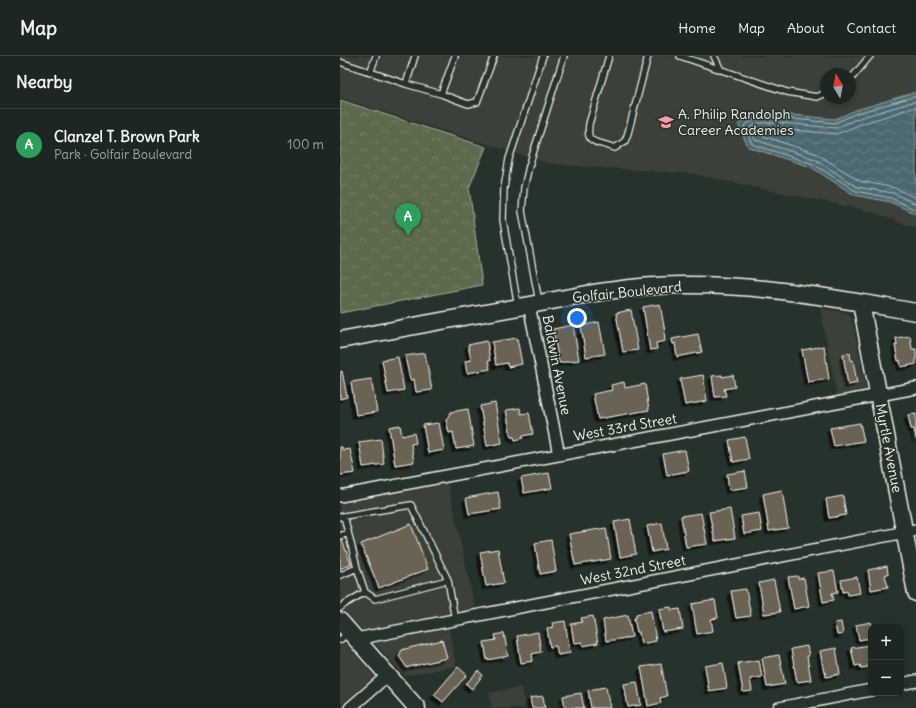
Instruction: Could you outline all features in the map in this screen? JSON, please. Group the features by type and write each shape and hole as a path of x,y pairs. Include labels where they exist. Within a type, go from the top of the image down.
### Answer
{"main road":[{"name":"Golfair Boulevard","path":"340,340 607,291 682,285 726,286 775,290 916,312"},
{"name":"Myrtle Avenue","path":"861,303 879,395 910,531 916,593"},
{"path":"346,633 388,675 417,708"}],"street":[{"name":"Baldwin Avenue","path":"529,305 559,454"},
{"name":"West 33rd Street","path":"340,496 916,388"},
{"name":"West 32nd Street","path":"346,633 454,620 910,531"},
{"path":"350,708 388,675"},
{"path":"904,683 916,681"},
{"path":"779,708 868,691"}],"lane":[{"path":"370,73 376,56"},
{"path":"406,84 415,56"},
{"path":"442,94 454,56"},
{"path":"340,62 370,73 442,94 468,104 477,102 494,56"},
{"path":"529,305 504,220 504,188 509,159 543,56"},
{"path":"529,305 522,211 524,188 564,56"},
{"path":"609,56 588,132 592,141 615,148 624,142 628,133 648,56"},
{"path":"680,56 787,92 817,96 820,95"},
{"path":"714,56 721,70"},
{"path":"856,73 870,56"},
{"path":"448,580 375,599 365,592 349,550 348,533 342,517 411,505 448,580 454,620"},
{"path":"340,536 348,533"},
{"path":"340,574 341,575 357,568"},
{"path":"340,608 365,592"}],"shaded area":[{"name":"A. Philip Randolph Career Academies","path":"340,56 916,56 916,228 869,211 693,174 550,164 340,98"},
{"path":"820,308 850,315 867,391 837,397"},
{"path":"448,483 475,609 446,615 456,666 405,676 340,606 340,504"},
{"path":"340,638 375,676 340,706"},
{"path":"521,687 525,708 492,708 489,693"}],"green space":[{"path":"340,100 486,147 469,188 482,285 340,313"}],"water":[{"path":"916,92 916,214 890,202 854,195 811,167 748,147 738,124 756,114 782,114 835,119 856,110"}],"building":[{"path":"660,304 665,332 665,341 656,343 657,349 650,350 643,307"},
{"path":"631,310 638,350 623,352 616,313"},
{"path":"599,322 605,354 586,357 581,326"},
{"path":"573,325 579,360 559,363 553,329"},
{"path":"698,334 702,352 677,357 675,343 673,344 672,339"},
{"path":"910,336 912,349 916,349 916,364 901,367 900,360 898,361 895,345 897,345 896,338"},
{"path":"517,338 522,364 508,367 507,363 496,365 492,342"},
{"path":"487,341 490,369 467,373 465,361 471,360 468,345"},
{"path":"824,346 829,379 808,382 802,350"},
{"path":"425,353 432,390 416,392 414,379 410,380 405,356"},
{"path":"850,353 851,361 853,360 857,383 848,385 843,354"},
{"path":"398,357 404,390 388,393 382,360"},
{"path":"342,371 347,397 340,399 340,372"},
{"path":"703,375 707,401 685,405 680,379"},
{"path":"722,375 722,377 733,375 735,387 724,389 726,396 715,397 712,376"},
{"path":"371,379 377,412 356,415 351,382"},
{"path":"624,382 625,388 645,384 649,410 598,419 593,394 612,390 611,385"},
{"path":"495,403 502,443 487,446 480,406"},
{"path":"520,408 521,414 529,413 533,434 522,436 523,438 515,440 514,437 511,437 506,410"},
{"path":"468,409 474,446 456,449 453,432 449,433 446,420 451,412"},
{"path":"916,414 916,439 914,429 911,429 908,415"},
{"path":"439,423 444,450 428,453 423,425"},
{"path":"860,423 864,441 834,446 830,428"},
{"path":"400,425 402,436 414,433 416,443 411,444 414,462 395,465 389,427"},
{"path":"745,437 749,459 733,462 729,440"},
{"path":"381,439 384,464 363,467 359,442"},
{"path":"340,447 342,447 343,450 350,449 355,473 340,475"},
{"path":"685,450 689,471 667,475 663,454"},
{"path":"745,471 748,487 729,490 727,474"},
{"path":"549,473 552,488 524,493 521,478"},
{"path":"782,490 788,528 769,531 763,494"},
{"path":"498,492 501,509 469,514 466,498"},
{"path":"843,496 846,515 829,518 826,499"},
{"path":"730,509 735,538 715,541 709,512"},
{"path":"701,513 707,544 686,547 681,516"},
{"path":"759,513 762,531 744,534 741,516"},
{"path":"630,519 636,554 620,557 614,522"},
{"path":"662,523 666,549 652,552 647,526"},
{"path":"411,524 428,569 379,588 361,544"},
{"path":"606,528 611,559 575,565 569,534"},
{"path":"340,535 351,564 340,569"},
{"path":"551,540 556,571 540,574 535,543"},
{"path":"498,549 504,583 486,586 480,552"},
{"path":"887,566 888,574 885,575 888,587 871,590 868,570"},
{"path":"834,571 838,592 832,593 834,600 823,602 818,573"},
{"path":"798,576 798,579 804,578 809,606 794,609 788,577"},
{"path":"857,577 860,593 848,595 847,591 843,592 841,580"},
{"path":"774,580 780,612 764,614 759,583"},
{"path":"746,589 751,616 736,618 731,591"},
{"path":"715,600 718,618 711,619 713,631 697,634 692,604"},
{"path":"671,607 671,610 680,609 683,629 663,632 659,609"},
{"path":"651,611 656,641 641,644 634,618 636,618 636,614"},
{"path":"628,615 632,637 606,641 603,620"},
{"path":"593,616 598,643 583,646 582,642 574,643 571,624 582,622 581,618"},
{"path":"565,621 570,653 558,655 556,646 550,647 547,628 553,627 552,623"},
{"path":"841,622 843,634 837,635 835,623"},
{"path":"871,622 871,624 868,624 868,638 859,640 856,625"},
{"path":"538,632 541,652 532,654 533,661 521,663 517,636"},
{"path":"504,633 508,656 487,660 484,642 496,640 495,635"},
{"path":"442,640 447,658 407,668 399,656 402,650"},
{"path":"868,645 868,667 861,668 860,665 855,666 851,648"},
{"path":"807,646 811,680 797,682 791,649"},
{"path":"836,648 840,674 826,677 820,651"},
{"path":"779,655 785,684 767,687 762,658"},
{"path":"759,660 762,677 750,679 752,691 743,692 738,663"},
{"path":"723,663 727,688 709,691 705,666"},
{"path":"661,664 667,696 660,698 661,703 648,706 641,667"},
{"path":"458,667 467,675 443,702 434,695"},
{"path":"478,671 483,675 472,689 466,684"},
{"path":"637,682 641,705 628,707 624,684"},
{"path":"606,687 610,708 591,708 588,690"},
{"path":"581,693 584,708 565,708 563,696"},
{"path":"543,696 545,708 532,708 530,698"}],"place":[{"name":"A. Philip Randolph Career Academies","path":"666,122"},
{"name":"Clanzel T. Brown Park","path":"408,236"}]}
